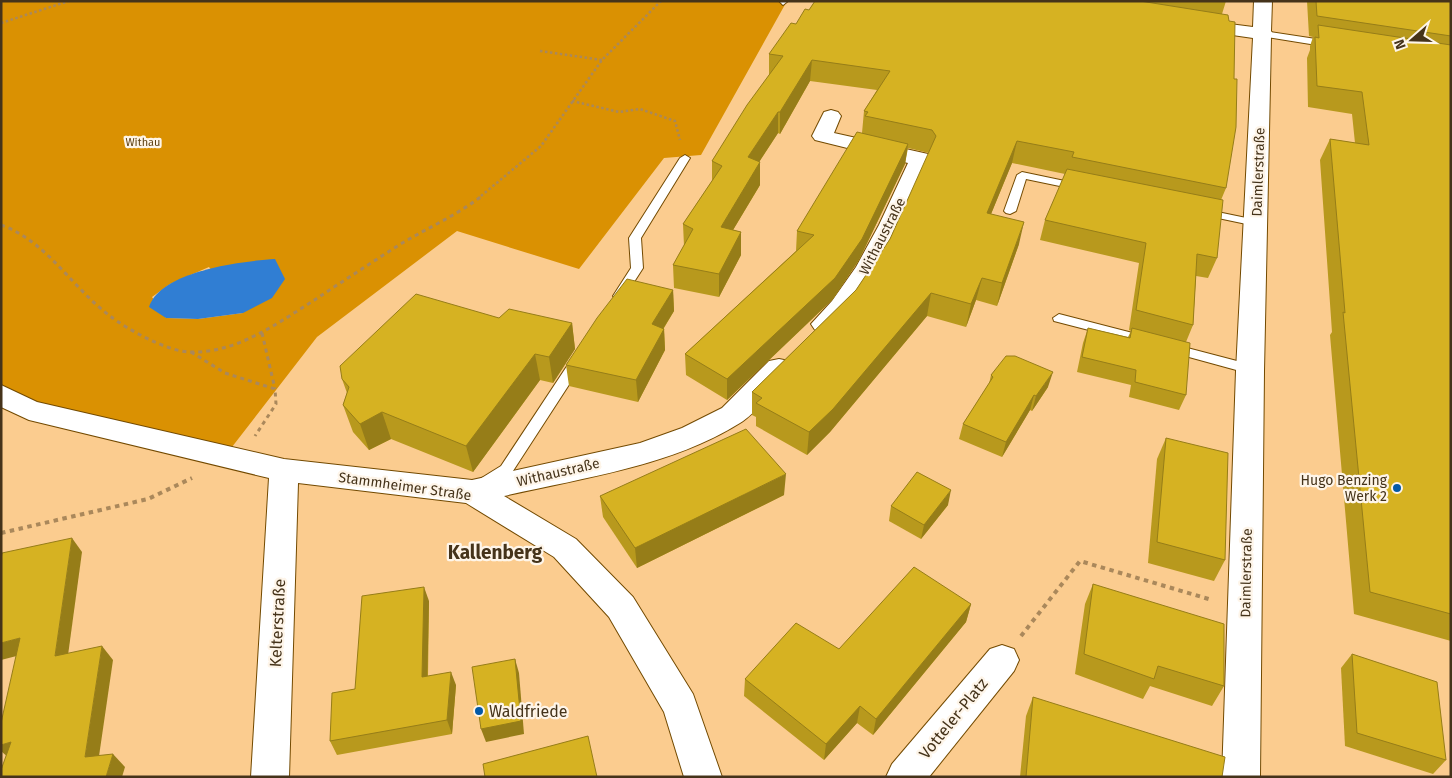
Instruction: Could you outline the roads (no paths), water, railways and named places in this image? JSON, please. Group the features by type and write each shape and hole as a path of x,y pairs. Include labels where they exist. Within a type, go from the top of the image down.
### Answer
{"street":[{"name":"Daimlerstraße","path":"1241,777 1251,369 1264,34 1263,1"},
{"path":"1177,22 1264,34"},
{"name":"Withaustraße","path":"472,492 642,453 692,436 732,414 843,306 873,261 920,159 822,136 831,116"},
{"name":"Stammheimer Straße","path":"1,395 29,410 284,470 472,492 565,548 621,606 680,706 703,777"},
{"name":"Kelterstraße","path":"270,777 284,470"},
{"name":"Votteler-Platz","path":"905,777 1002,660"}],"lane":[{"path":"1264,34 1340,45"},
{"path":"611,308 637,268 636,238 685,158"},
{"path":"1010,211 1022,175 1090,189"},
{"path":"1188,209 1256,223"},
{"path":"1059,318 1251,369"},
{"path":"472,492 506,470 585,349"}],"water":[{"path":"275,259 285,279 272,298 243,313 198,319 166,318 149,307 156,295 169,285 185,277 204,270 243,262"}],"place":[{"name":"Hugo Benzing Werk 2","path":"1397,488"},
{"name":"Waldfriede","path":"479,711"}],"district":[{"name":"Kallenberg","path":"495,552"}],"park label":[{"name":"Withau","path":"143,142"}]}
